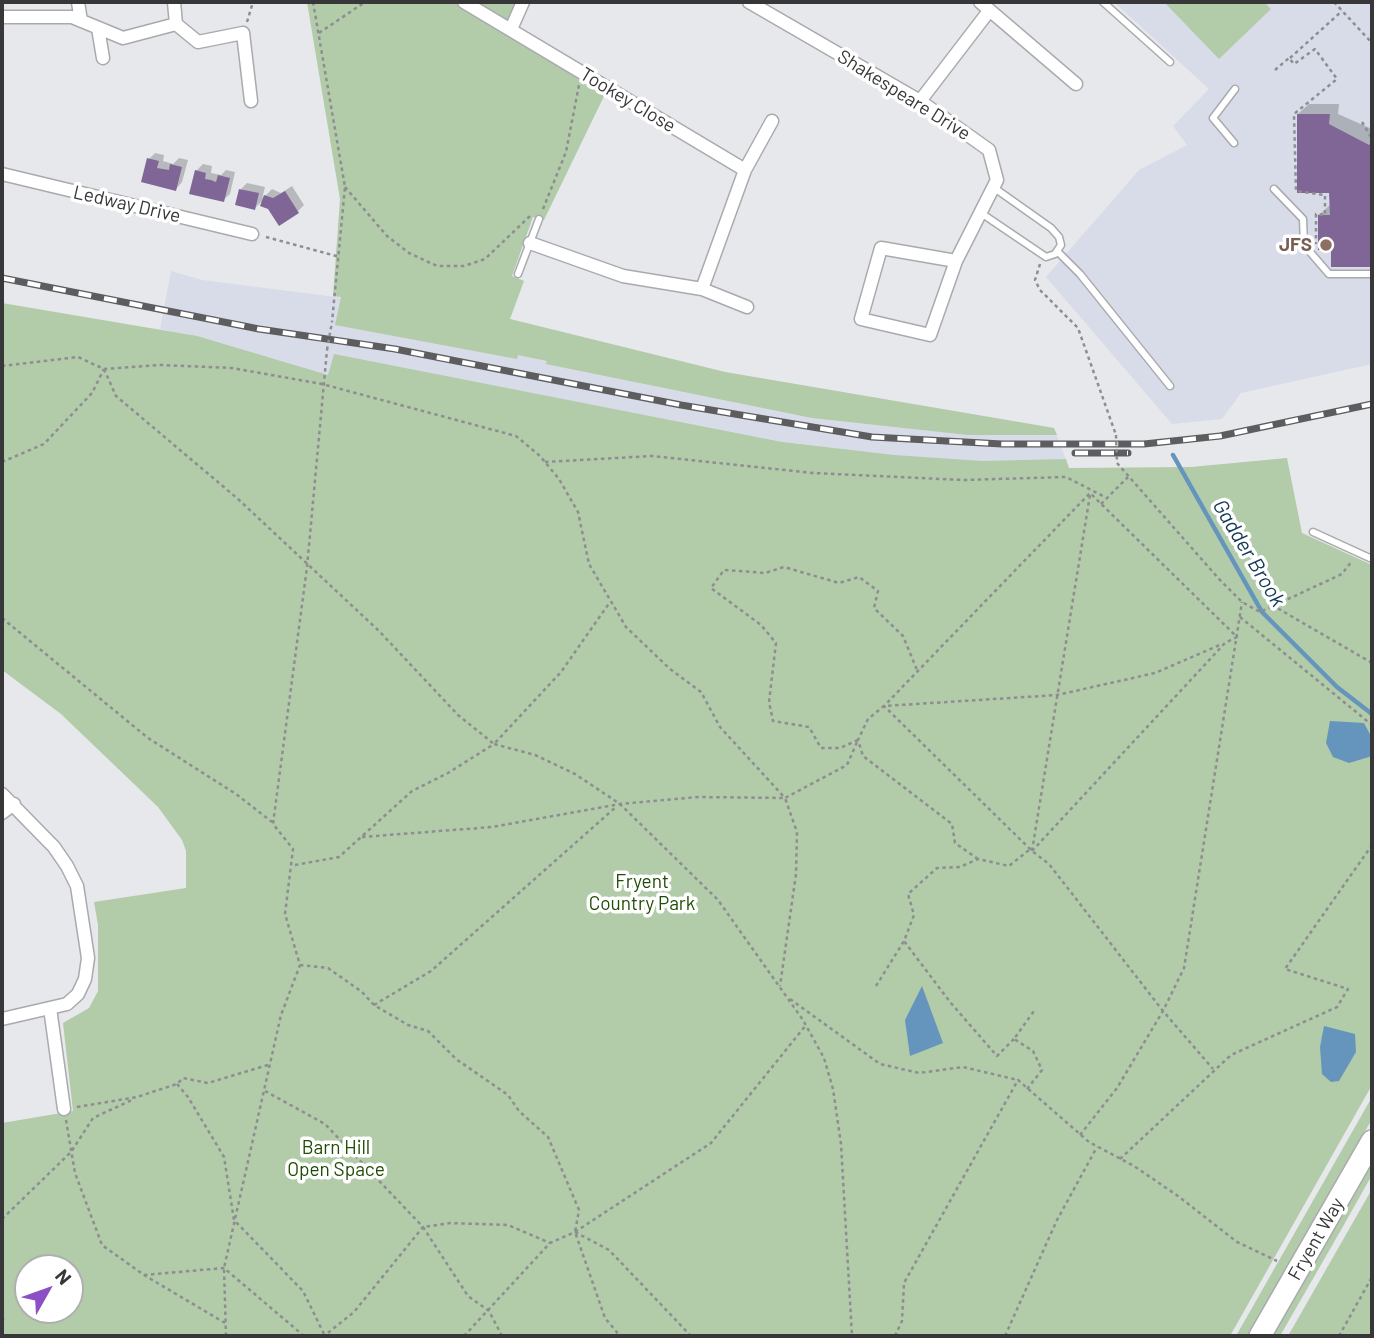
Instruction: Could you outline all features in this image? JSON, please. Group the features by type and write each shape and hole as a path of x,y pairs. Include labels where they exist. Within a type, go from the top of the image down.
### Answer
{"main road":[{"name":"Fryent Way","path":"1260,1336 1372,1141"}],"street":[{"path":"78,2 81,21"},
{"path":"174,2 176,24 198,42 243,33 251,101"},
{"name":"Tookey Close","path":"464,2 746,170"},
{"path":"511,29 523,2"},
{"name":"Shakespeare Drive","path":"749,2 920,101 989,150 996,180 993,187"},
{"path":"920,101 985,6 1076,84"},
{"path":"2,18 72,18 123,38 176,24"},
{"path":"98,28 103,58"},
{"path":"702,289 746,170 772,121"},
{"name":"Ledway Drive","path":"2,174 252,234"},
{"path":"956,261 880,248 861,319 930,335 956,261 993,187"},
{"path":"530,243 623,276 702,289 747,307"},
{"path":"2,794 54,848 77,886 88,958 85,979 78,994 67,1004 2,1019"},
{"path":"2,813 14,804"},
{"path":"50,1007 64,1109"}],"lane":[{"path":"1103,2 1170,62"},
{"path":"1234,143 1213,118 1235,89"},
{"path":"981,213 1043,256 1057,251 1061,245 1059,237 1051,228 993,187"},
{"path":"1274,189 1303,219 1304,245 1329,274 1372,274"},
{"path":"518,274 539,219"},
{"path":"1057,251 1080,274 1170,386"},
{"path":"1313,532 1372,559"}],"path":[{"path":"243,33 253,2"},
{"path":"274,824 307,567 322,384 335,303 345,187 313,2"},
{"path":"318,33 365,2"},
{"path":"1334,2 1372,43"},
{"path":"1275,70 1342,11"},
{"path":"1308,41 1337,79 1294,114 1296,191 1325,194 1325,215 1316,214 1317,245 1322,253"},
{"path":"1289,58 1294,64 1315,49"},
{"path":"345,187 387,236 409,253 437,265 464,266 485,259 527,215 539,219 552,181 566,152 582,72"},
{"path":"1362,122 1371,137"},
{"path":"252,234 340,257"},
{"path":"1043,256 1035,279 1040,290 1078,328 1116,435 1117,463 1242,602 1259,612 1342,574 1358,552"},
{"path":"2,366 78,357 104,369 161,365 232,368 322,384 516,436 545,462 559,479 578,512 589,564 626,627 670,669 701,692 720,727 785,799 797,832 797,864 780,987"},
{"path":"2,462 44,444 92,393 104,369"},
{"path":"104,369 116,396 238,499 307,567 379,631 458,715 494,744 535,755 575,774 620,804 718,900 806,1025 827,1068 841,1144 852,1336"},
{"path":"545,462 652,456 813,473 963,480 1066,477 1105,497"},
{"path":"1101,504 1105,497 1130,477"},
{"path":"1090,493 1237,637"},
{"path":"362,837 492,827 620,804 698,797 785,799 847,765 868,719 884,706 1090,493"},
{"path":"1031,850 1090,493"},
{"path":"858,740 840,748 821,748 810,727 772,721 769,702 776,643 761,625 712,588 724,570 765,573 784,568 839,583 859,577 878,591 874,608 902,636 918,671"},
{"path":"293,865 339,857 412,791 448,773 494,744 561,672 610,601"},
{"path":"1080,1135 1117,1088 1163,1011 1184,968 1242,602"},
{"path":"1272,605 1372,663"},
{"path":"1240,617 1372,725"},
{"path":"2,618 148,738 236,794 274,824 293,849 285,914 300,965 281,1015 268,1065 265,1091 234,1220 225,1268 226,1336"},
{"path":"884,706 1057,695 1155,674 1237,637"},
{"path":"858,740 863,756 952,824 954,843 978,859 1009,866 1031,850 1225,643"},
{"path":"884,706 1031,850 1049,864 1163,1011 1213,1069"},
{"path":"374,1005 432,971 620,804"},
{"path":"1120,1159 1231,1055 1338,1007 1348,989 1285,969 1372,845"},
{"path":"876,986 904,940 914,915 908,894 922,878 937,868 960,867 978,859"},
{"path":"904,940 950,1002 997,1056 1014,1039 1034,1011"},
{"path":"300,965 328,968 362,992 374,1005 408,1025 428,1031 456,1059 508,1095 519,1111 548,1137 579,1210 575,1232 605,1318 620,1336"},
{"path":"787,998 802,1005 880,1064 919,1073 963,1067 1018,1080 1097,1147 1178,1196 1237,1242 1277,1261"},
{"path":"464,1336 550,1243 575,1232 711,1143 806,1025"},
{"path":"1014,1039 1033,1051 1042,1070 1027,1088"},
{"path":"2,1219 71,1152 93,1118 137,1097 177,1084 183,1077 208,1083 268,1065"},
{"path":"895,1336 902,1321 904,1283 1018,1080"},
{"path":"177,1084 188,1097 224,1157 234,1220 303,1291 324,1336 354,1312 423,1227 450,1223 508,1225 550,1243"},
{"path":"265,1091 325,1124 423,1227 468,1296 489,1311 502,1336"},
{"path":"137,1097 64,1109 75,1173 102,1245 144,1275 227,1324"},
{"path":"1005,1336 1058,1220 1097,1147"},
{"path":"575,1232 609,1250 691,1336"},
{"path":"144,1275 225,1268 304,1336"},
{"path":"1339,1336 1372,1277"}],"shaded area":[{"path":"1114,2 1372,2 1372,364 1241,393 1222,419 1172,424 1046,277 1139,170 1187,145 1173,126 1209,89"},
{"path":"171,271 202,280 510,319 725,372 1054,428 1069,468 936,473 497,422 160,329"}],"green space":[{"path":"307,2 523,2 511,28 608,88 544,220 533,217 512,276 524,281 510,319 725,372 1054,428 1057,435 968,435 812,418 546,364 547,361 518,355 517,359 335,325 341,297 333,296 340,199"},
{"path":"1164,2 1264,2 1271,9 1219,59"},
{"name":"Fryent Country Park","path":"2,303 197,336 328,375 334,354 782,442 894,455 982,461 1066,459 1069,468 1191,467 1287,458 1302,533 1372,565 1372,1085 1230,1336 2,1336 2,1123 73,1111 63,1023 89,1008 98,991 98,925 94,902 186,888 186,851 182,840 158,807 61,714 2,670"},
{"path":"1372,1097 1372,1119 1249,1336 1236,1336"},
{"path":"1372,1157 1372,1175 1341,1230 1280,1336 1269,1336"},
{"path":"1372,1189 1372,1336 1288,1336"}],"water":[{"path":"1330,721 1364,723 1372,738 1372,756 1349,763 1333,757 1326,743"},
{"path":"922,986 943,1043 910,1056 905,1020"},
{"path":"1324,1026 1355,1034 1356,1052 1339,1081 1331,1082 1322,1074 1320,1047"}],"building":[{"name":"JFS","path":"1297,114 1330,114 1329,124 1369,145 1372,141 1372,267 1331,267 1331,250 1318,250 1318,215 1330,215 1329,193 1297,193"},
{"path":"147,158 159,161 157,168 169,170 170,164 182,167 176,191 141,182"},
{"path":"195,170 206,173 205,179 216,182 218,175 230,178 224,202 189,194"},
{"path":"239,189 259,193 255,210 235,205"},
{"path":"285,191 299,213 279,226 268,209 260,206 264,195 273,198"}],"waterway":[{"name":"Gadder Brook","path":"1173,455 1262,612 1337,687 1372,714"}],"railway":[{"path":"2,278 259,329 395,349 681,405 872,437 1002,444 1144,444 1220,436 1372,404"},
{"path":"1075,453 1128,453"}],"place":[{"name":"JFS","path":"1326,245"}],"park label":[{"name":"Barn Hill Open Space","path":"336,1159"}]}
